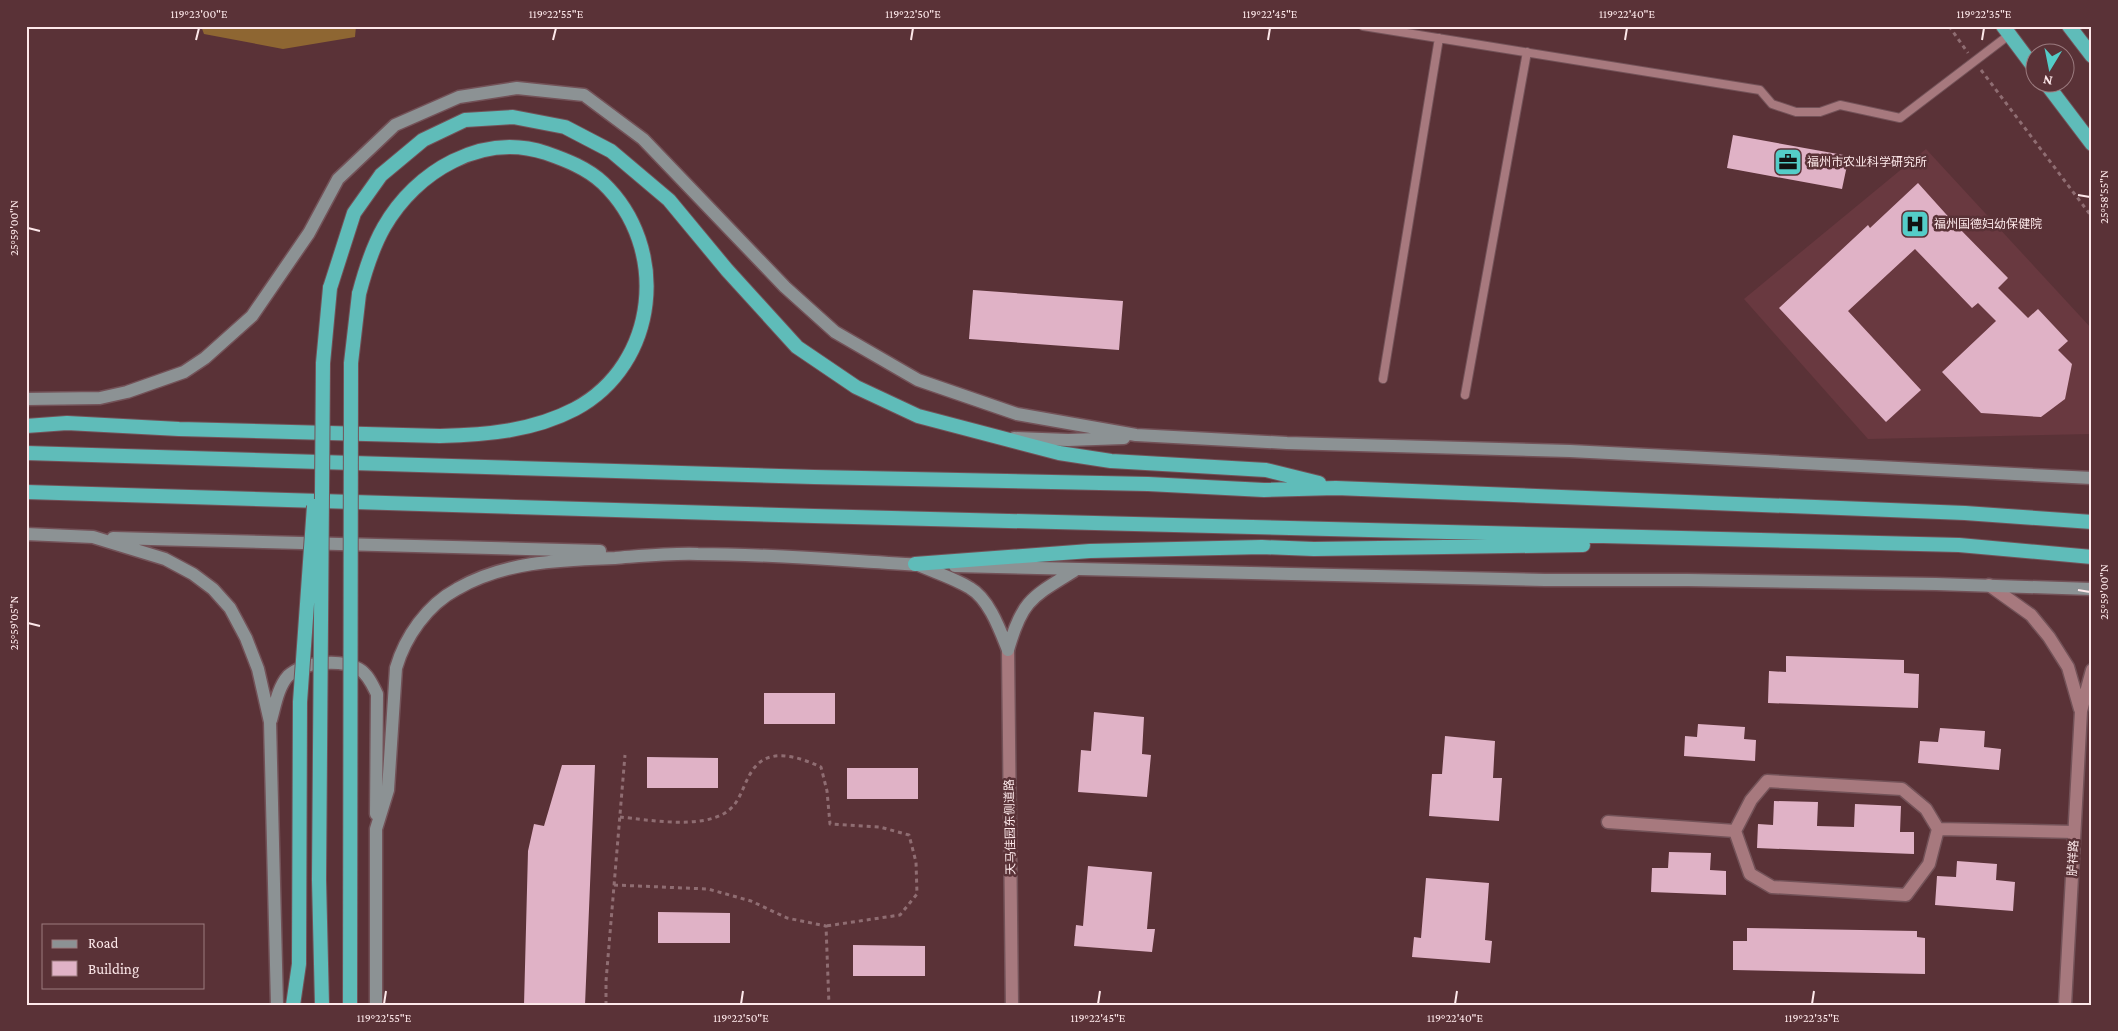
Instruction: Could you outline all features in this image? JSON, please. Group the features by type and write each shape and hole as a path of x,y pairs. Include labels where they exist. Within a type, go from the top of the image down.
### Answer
{"highway":[{"path":"2069,26 2092,56"},
{"path":"2006,31 2026,57"},
{"path":"2053,92 2092,144"},
{"path":"293,1005 300,964 300,702 323,363 330,288 354,213 381,175 423,140 465,120 513,117 565,127 612,151 669,200 727,270 797,347 856,387 918,416 1059,452 1111,461 1266,470 1336,488"},
{"path":"26,426 67,423 179,429 440,436 481,435 540,424 577,408 598,392 615,375 642,328 647,300 647,276 643,254 629,217 602,182 582,167 545,153 523,148 497,148 472,152 443,166 420,183 402,202 385,226 373,249 359,294 351,363 350,1005"},
{"path":"322,1005 319,870 323,363"},
{"path":"26,453 804,476 1148,484 1264,490 1336,488 1965,513 2092,522"},
{"path":"26,492 1959,546 2092,558"},
{"path":"916,564 1090,551 1808,542"}],"main road":[{"path":"26,399 100,398 136,390 184,372 205,358 252,316 309,233 338,179 395,125 459,97 517,88 584,95 643,139 785,287 835,332 918,380 1017,414 1136,435 1287,443 1570,451 2092,478"},
{"path":"26,421 67,423"},
{"path":"996,437 1068,440 1174,437"},
{"path":"26,534 697,554 1074,570 1535,580 1688,580 1989,585 2092,589"},
{"path":"93,537 165,559 193,574 212,589 230,608 246,638 258,669 270,722 276,1005"},
{"path":"376,829 388,790 396,668 401,651 413,630 442,599 455,589 490,574 519,566 552,561 697,554"},
{"path":"916,564 971,588 986,604 997,623 1008,650"},
{"path":"1008,650 1016,623 1025,606 1038,592 1074,570"},
{"path":"270,722 279,694 288,677 311,665 338,663 360,670 373,684 377,694 376,1005"},
{"path":"267,1005 275,976"}],"street":[{"path":"1989,585 2031,616 2049,637 2068,667 2081,711"},
{"name":"天马佳园东侧道路","path":"1008,650 1012,1005"},
{"path":"2081,711 2092,670"},
{"name":"胪祥路","path":"2065,1005 2081,711"},
{"path":"1767,781 1902,789 1926,809 1938,830 1929,864 1906,895 1772,888 1750,874 1735,832 1751,800 1767,781"},
{"path":"1608,822 1735,832"},
{"path":"1938,830 2074,832"}],"lane":[{"path":"1363,26 1760,90 1772,104 1796,112 1820,112 1840,105 1900,118 1974,61 2006,31"},
{"path":"1383,378 1439,38"},
{"path":"1465,395 1527,52"}],"path":[{"path":"1949,26 2092,217"},
{"path":"606,1005 606,981 625,755"},
{"path":"614,885 708,889 751,901 787,918 826,926 900,915 917,894 916,862 909,835 880,827 830,824 827,791 821,767 798,757 770,756 752,770 738,802 725,813 706,820 684,822 620,817"},
{"path":"826,926 829,1005"}],"shaded area":[{"path":"201,26 356,26 355,37 283,49 204,34"},
{"name":"福州国德妇幼保健院","path":"1926,149 2092,329 2091,434 1868,439 1744,299"}],"building":[{"name":"福州市农业科学研究所","path":"1733,135 1849,156 1842,189 1727,168"},
{"path":"1918,183 2008,278 1998,288 2028,318 2038,309 2068,341 2058,350 2072,364 2065,399 2041,417 1981,413 1942,372 1996,321 1978,303 1972,308 1915,249 1848,311 1921,390 1886,422 1779,308 1868,225 1870,228"},
{"path":"973,290 1123,301 1119,350 969,339"},
{"path":"1786,656 1904,660 1904,673 1919,674 1918,708 1768,703 1769,671 1786,672"},
{"path":"764,693 835,693 835,724 764,724"},
{"path":"1094,712 1144,717 1142,754 1151,755 1147,797 1078,792 1081,750 1091,751"},
{"path":"1698,724 1745,727 1744,739 1756,740 1755,761 1684,756 1685,736 1697,737"},
{"path":"1940,728 1985,731 1984,747 2001,749 1999,770 1918,763 1920,741 1938,742"},
{"path":"1445,736 1495,741 1493,778 1502,778 1499,821 1429,816 1432,774 1442,774"},
{"path":"647,757 718,758 718,788 647,788"},
{"path":"562,765 595,765 585,1005 524,1005 528,851 534,824 544,826"},
{"path":"847,768 918,768 918,799 847,799"},
{"path":"1774,801 1818,802 1817,826 1854,827 1855,804 1901,806 1900,832 1914,832 1914,854 1757,848 1758,824 1773,825"},
{"path":"1669,852 1711,853 1710,870 1726,871 1726,895 1651,892 1652,868 1668,868"},
{"path":"1957,861 1997,864 1996,880 2015,882 2013,911 1935,905 1937,876 1956,877"},
{"path":"1088,866 1152,872 1147,929 1155,929 1152,952 1074,946 1076,925 1083,926"},
{"path":"1426,878 1489,883 1485,940 1492,941 1490,963 1412,957 1414,937 1421,938"},
{"path":"658,912 730,913 730,943 658,943"},
{"path":"1747,928 1917,931 1917,937 1925,938 1925,974 1733,970 1733,941 1747,941"},
{"path":"853,945 925,946 925,976 853,976"}],"place":[{"name":"福州市农业科学研究所","path":"1788,162"},
{"name":"福州国德妇幼保健院","path":"1915,224"}]}
